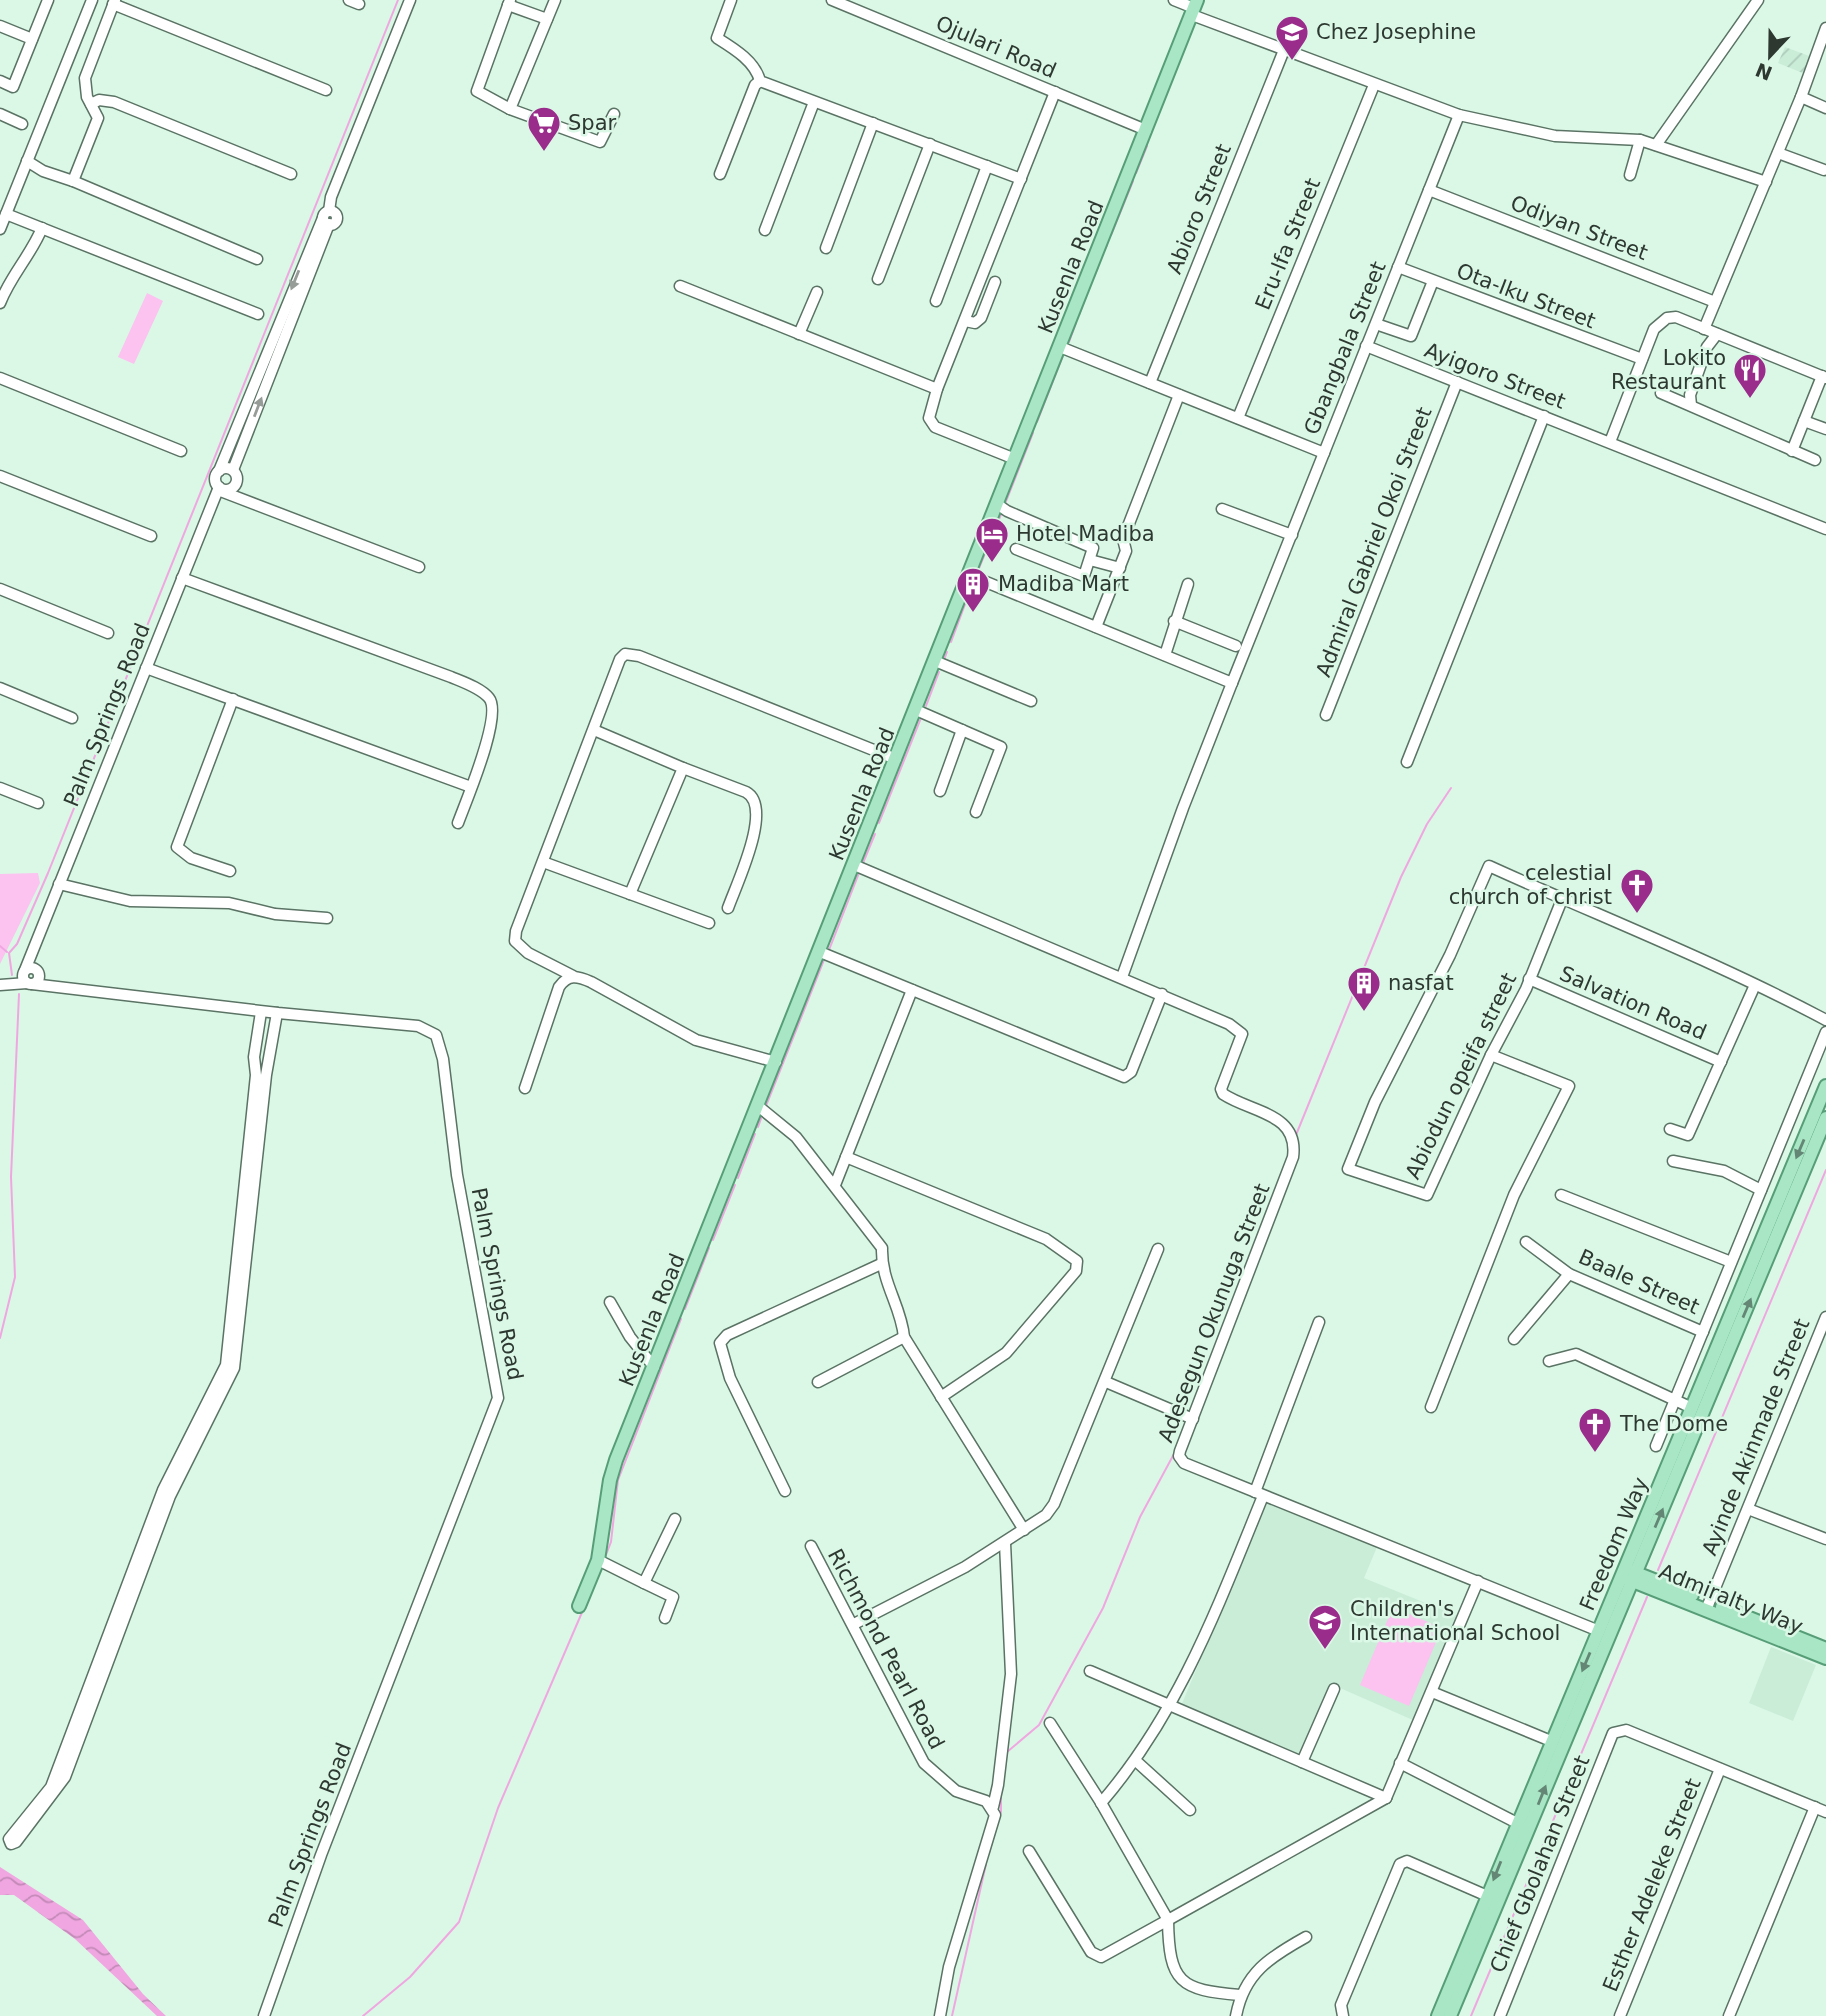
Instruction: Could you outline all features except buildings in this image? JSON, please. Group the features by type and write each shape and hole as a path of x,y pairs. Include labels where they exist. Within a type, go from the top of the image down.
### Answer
{"main road":[{"name":"Kusenla Road","path":"579,1606 602,1562 610,1480 672,1316 820,952 1194,8"},
{"name":"Freedom Way","path":"1522,1826 1551,1741 1599,1631 1629,1574 1692,1408 1826,1086"},
{"name":"Freedom Way","path":"1450,2016 1522,1826 1826,1118"},
{"name":"Admiralty Way","path":"1629,1574 1826,1658"},
{"name":"Admiralty Way","path":"1707,1606 1826,1649"},
{"name":"Freedom Way","path":"1438,2016 1493,1898"}],"street":[{"path":"0,82 13,87 48,0"},
{"path":"0,229 92,0"},
{"path":"349,0 359,4"},
{"path":"218,489 225,490 234,486 237,480 233,470 327,218 331,197 410,0"},
{"path":"510,109 555,0"},
{"path":"731,0 717,38 737,51 756,69 760,81"},
{"name":"Ojulari Road","path":"832,0 1146,130"},
{"path":"1174,0 1284,50 1459,115 1555,136 1640,141 1766,182"},
{"path":"1656,145 1758,0"},
{"path":"74,181 98,118 85,91 85,78 114,2 326,90"},
{"path":"547,19 509,3 477,91 510,109 600,142 614,114"},
{"path":"0,26 32,39"},
{"path":"1704,329 1801,97 1826,28"},
{"name":"Abioro Street","path":"1150,383 1284,50"},
{"path":"760,81 1021,179"},
{"path":"720,174 755,85 760,81"},
{"name":"Eru-Ifa Street","path":"1238,418 1374,85"},
{"path":"1015,459 930,423 930,411 1055,92"},
{"path":"1801,97 1826,108"},
{"path":"91,104 99,100 114,102 291,174"},
{"path":"765,230 814,102"},
{"path":"0,114 22,124"},
{"name":"Gbangbala Street","path":"1122,977 1183,808 1459,115"},
{"path":"826,248 873,123"},
{"path":"1630,175 1640,141"},
{"path":"878,279 930,144"},
{"path":"1778,153 1824,170"},
{"path":"27,161 67,174 74,181 257,259"},
{"path":"936,301 987,166"},
{"name":"Odiyan Street","path":"1429,190 1715,302"},
{"path":"6,214 258,314"},
{"path":"218,489 215,477 277,323 327,218"},
{"path":"0,303 10,277 30,253 42,228"},
{"name":"Ota-Iku Street","path":"1398,267 1642,359"},
{"path":"1376,324 1411,336 1433,281"},
{"path":"965,321 975,323 981,318 995,282"},
{"path":"680,286 937,389"},
{"path":"799,334 817,292"},
{"path":"1610,442 1654,329 1667,318 1676,317 1824,377 1792,451"},
{"path":"1691,405 1689,395 1707,347 1717,334"},
{"name":"Ayigoro Street","path":"1366,346 1826,529"},
{"path":"1060,347 1324,453"},
{"path":"0,378 181,451"},
{"name":"Admiral Gabriel Okoi Street","path":"1326,715 1457,382"},
{"path":"1661,393 1815,460"},
{"path":"1096,627 1126,551 1123,539 1179,394"},
{"path":"1407,762 1544,416"},
{"path":"1804,421 1826,429"},
{"path":"219,471 233,470"},
{"path":"0,476 151,536"},
{"path":"218,489 419,567"},
{"name":"Palm Springs Road","path":"218,489 31,958 30,976 49,988 261,1012 418,1026 436,1035 447,1082 457,1175 499,1388 496,1407 321,1855 264,2016"},
{"path":"997,504 1006,511 1093,548 1084,576 1016,549"},
{"path":"1222,509 1292,535"},
{"path":"1090,560 1119,568"},
{"path":"969,575 1232,683"},
{"path":"182,579 451,677 482,692 493,706 492,718 458,824"},
{"path":"1165,655 1188,584"},
{"path":"0,589 108,633"},
{"path":"1174,621 1236,646"},
{"path":"776,1062 696,1040 591,982 528,953 515,941 516,930 620,659 632,653 896,759"},
{"path":"935,661 1031,701"},
{"path":"146,668 471,787"},
{"path":"0,688 72,718"},
{"path":"230,871 191,858 177,847 233,699"},
{"path":"916,710 1001,747 976,812"},
{"path":"594,730 752,796 757,807 750,847 728,908"},
{"path":"940,791 961,730"},
{"path":"630,894 682,768"},
{"path":"0,788 38,803"},
{"path":"543,862 709,923"},
{"path":"820,952 1124,1077 1131,1072 1162,994 854,866"},
{"name":"Abiodun opeifa street","path":"1489,866 1563,897 1529,979 1427,1195 1348,1169 1376,1102 1450,955 1489,866"},
{"path":"60,884 130,901 229,903 275,914 327,918"},
{"path":"1563,897 1826,1020"},
{"path":"0,982 30,976"},
{"path":"525,1088 559,987 565,979 573,976"},
{"name":"Salvation Road","path":"1529,979 1721,1062"},
{"path":"1670,1129 1688,1135 1755,985"},
{"path":"835,1185 912,990"},
{"name":"Adesegun Okunuga Street","path":"1162,994 1237,1028 1242,1040 1221,1089 1223,1094 1287,1126 1295,1143 1293,1157 1179,1457 1184,1463 1599,1631"},
{"path":"261,1012 226,1365 163,1490 51,1787 9,1839 11,1844 58,1790 65,1777 170,1496 234,1368 266,1075 277,1013"},
{"path":"1656,1446 1826,1032"},
{"path":"256,1045 272,1047"},
{"path":"1431,1407 1514,1195 1569,1086 1491,1055"},
{"path":"758,1107 796,1137 882,1248 881,1264 889,1295 902,1318 904,1336 1024,1530"},
{"path":"846,1157 1046,1239 1077,1261 1076,1271 1006,1353 941,1397"},
{"path":"1673,1161 1724,1171 1761,1190"},
{"path":"1561,1195 1731,1262"},
{"name":"Baale Street","path":"1526,1242 1569,1274 1703,1332"},
{"path":"854,1624 965,1567 1024,1530 1054,1504 1107,1382 1158,1249"},
{"path":"785,1491 730,1378 720,1343 727,1335 881,1264"},
{"path":"1514,1339 1569,1274"},
{"path":"610,1302 630,1337 654,1367"},
{"name":"Ayinde Akinmade Street","path":"1707,1606 1821,1342 1826,1317"},
{"path":"1101,1803 1136,1761 1170,1708 1200,1648 1259,1494 1318,1322"},
{"path":"818,1382 904,1336"},
{"path":"1549,1361 1576,1354 1692,1408"},
{"path":"1107,1382 1193,1419"},
{"path":"1748,1509 1826,1539"},
{"path":"644,1583 675,1519"},
{"path":"940,2016 949,1967 995,1815 993,1807 999,1785 1011,1674 1004,1543"},
{"name":"Richmond Pearl Road","path":"811,1546 854,1624 924,1763 956,1791 986,1801 993,1807"},
{"path":"602,1562 673,1597 666,1618"},
{"path":"1029,1851 1091,1952 1101,1957 1386,1798 1478,1581"},
{"path":"1090,1671 1170,1708 1386,1798"},
{"path":"1302,1762 1334,1689"},
{"path":"1432,1692 1551,1741"},
{"path":"1050,1723 1101,1803 1168,1920 1169,1955 1188,1986 1204,1992 1240,1996"},
{"name":"Chief Gbolahan Street","path":"1500,2016 1610,1739 1620,1730 1720,1769"},
{"path":"1136,1761 1189,1811"},
{"path":"1400,1763 1522,1826"},
{"path":"1720,1769 1826,1812"},
{"name":"Esther Adeleke Street","path":"1620,2016 1720,1769"},
{"path":"1729,2016 1815,1807"},
{"path":"1343,2016 1340,2005 1400,1864 1408,1861 1493,1898"},
{"path":"1236,2016 1240,1996 1258,1967 1269,1957 1306,1937"}],"shaded area":[{"path":"1785,47 1812,57 1805,74 1778,63"},
{"path":"147,293 163,301 134,364 118,357"},
{"path":"38,873 40,883 0,964 0,874"},
{"name":"Children's International School","path":"1266,1502 1377,1547 1364,1578 1460,1617 1415,1721 1331,1684 1299,1755 1181,1706"},
{"path":"1393,1607 1442,1628 1409,1706 1360,1685"},
{"path":"1771,1647 1816,1665 1793,1721 1749,1703"}],"water":[{"path":"0,1867 83,1920 143,1994 166,2016 157,2016 75,1939 14,1895 0,1895"}],"waterway":[{"path":"12,975 9,953 17,944 48,873 398,0"},
{"path":"1136,173 1147,146"},
{"path":"1111,235 1133,181"},
{"path":"1103,253 1107,245"},
{"path":"1094,277 1098,267"},
{"path":"1079,315 1087,294"},
{"path":"1069,342 1076,323"},
{"path":"1037,422 1064,353"},
{"path":"1005,504 1033,433"},
{"path":"977,573 1002,512"},
{"path":"951,642 973,583"},
{"path":"944,660 947,652"},
{"path":"926,706 939,672"},
{"path":"879,823 921,718"},
{"path":"1296,1135 1401,877 1427,824 1451,788"},
{"path":"863,863 875,834"},
{"path":"829,950 859,873"},
{"path":"0,946 7,952"},
{"path":"766,1106 824,960"},
{"path":"0,1338 15,1277 11,1177 19,994"},
{"path":"758,1127 762,1116"},
{"path":"738,1178 755,1134"},
{"path":"1658,1570 1826,1170"},
{"path":"713,1240 735,1185"},
{"path":"685,1309 709,1248"},
{"path":"604,1560 611,1542 618,1480 681,1319"},
{"path":"1007,1752 1039,1725 1103,1608 1140,1517 1175,1452"},
{"path":"1471,2016 1647,1597"},
{"path":"363,2016 410,1977 459,1922 498,1808 583,1610"},
{"path":"989,1853 1001,1812 1001,1793"},
{"path":"952,2016 986,1864"}],"place":[{"name":"Chez Josephine","path":"1292,62"},
{"name":"Spar","path":"544,153"},
{"name":"Lokito Restaurant","path":"1750,400"},
{"name":"Hotel Madiba","path":"992,564"},
{"name":"Madiba Mart","path":"973,614"},
{"name":"celestial church of christ","path":"1637,915"},
{"name":"nasfat","path":"1364,1013"},
{"name":"The Dome","path":"1595,1454"},
{"name":"Children's International School","path":"1325,1651"}]}
